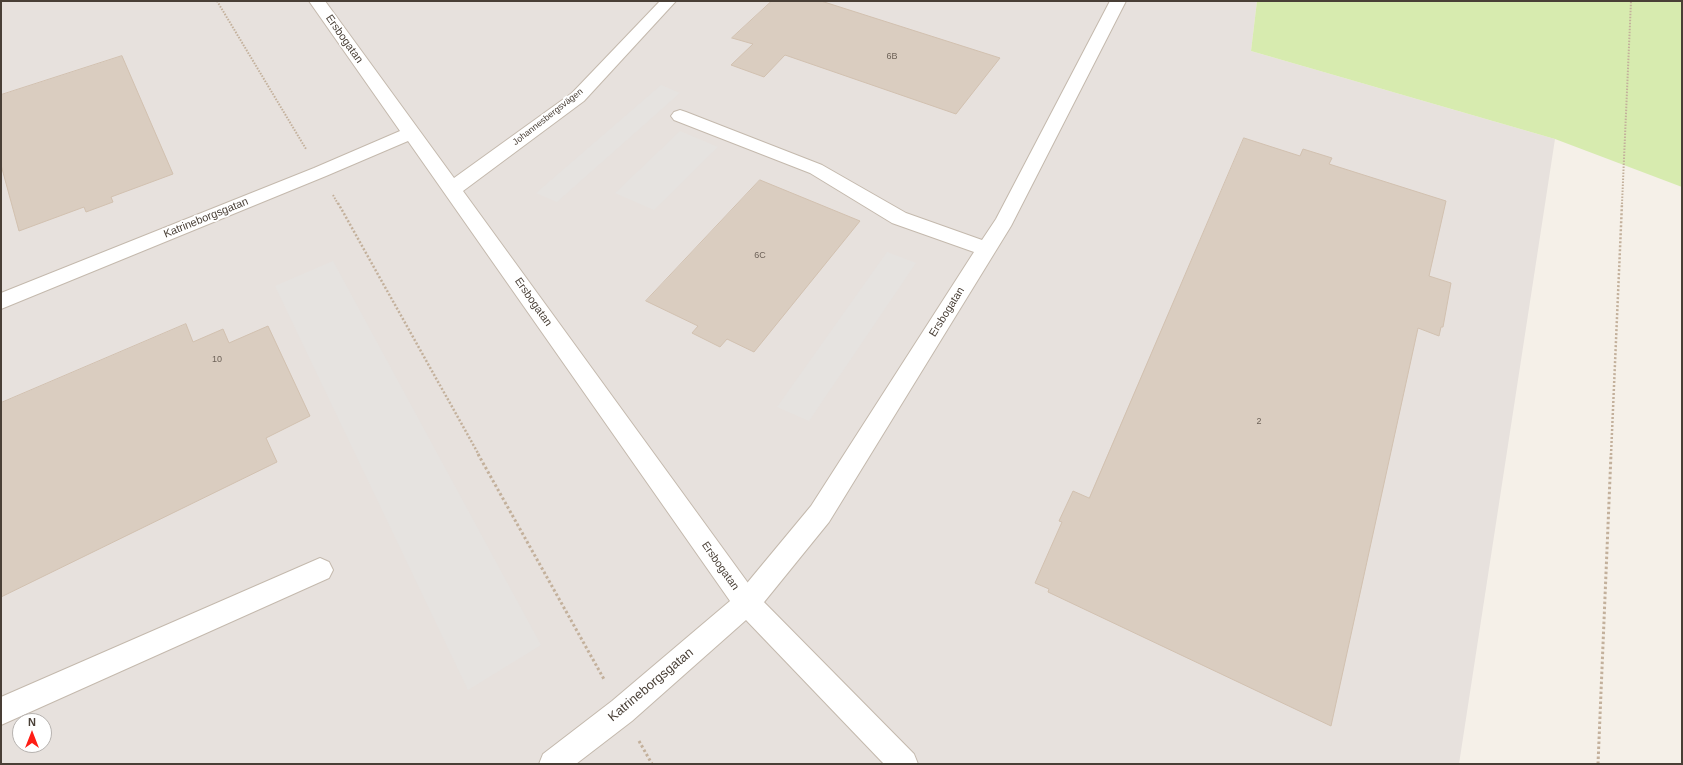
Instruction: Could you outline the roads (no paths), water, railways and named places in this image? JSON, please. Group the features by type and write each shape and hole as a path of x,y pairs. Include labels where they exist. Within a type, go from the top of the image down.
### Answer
{"street":[{"name":"Ersbogatan","path":"317,1 747,603 904,764"},
{"name":"Johannesbergsvägen","path":"452,189 578,97 668,1"},
{"name":"Ersbogatan","path":"747,603 820,514 986,249 1007,214 1118,1"},
{"path":"680,116 816,169 899,218 986,249"},
{"name":"Katrineborgsgatan","path":"1,301 320,172 411,133"},
{"path":"1,711 320,570"},
{"name":"Katrineborgsgatan","path":"553,764 622,711 747,603"}]}
